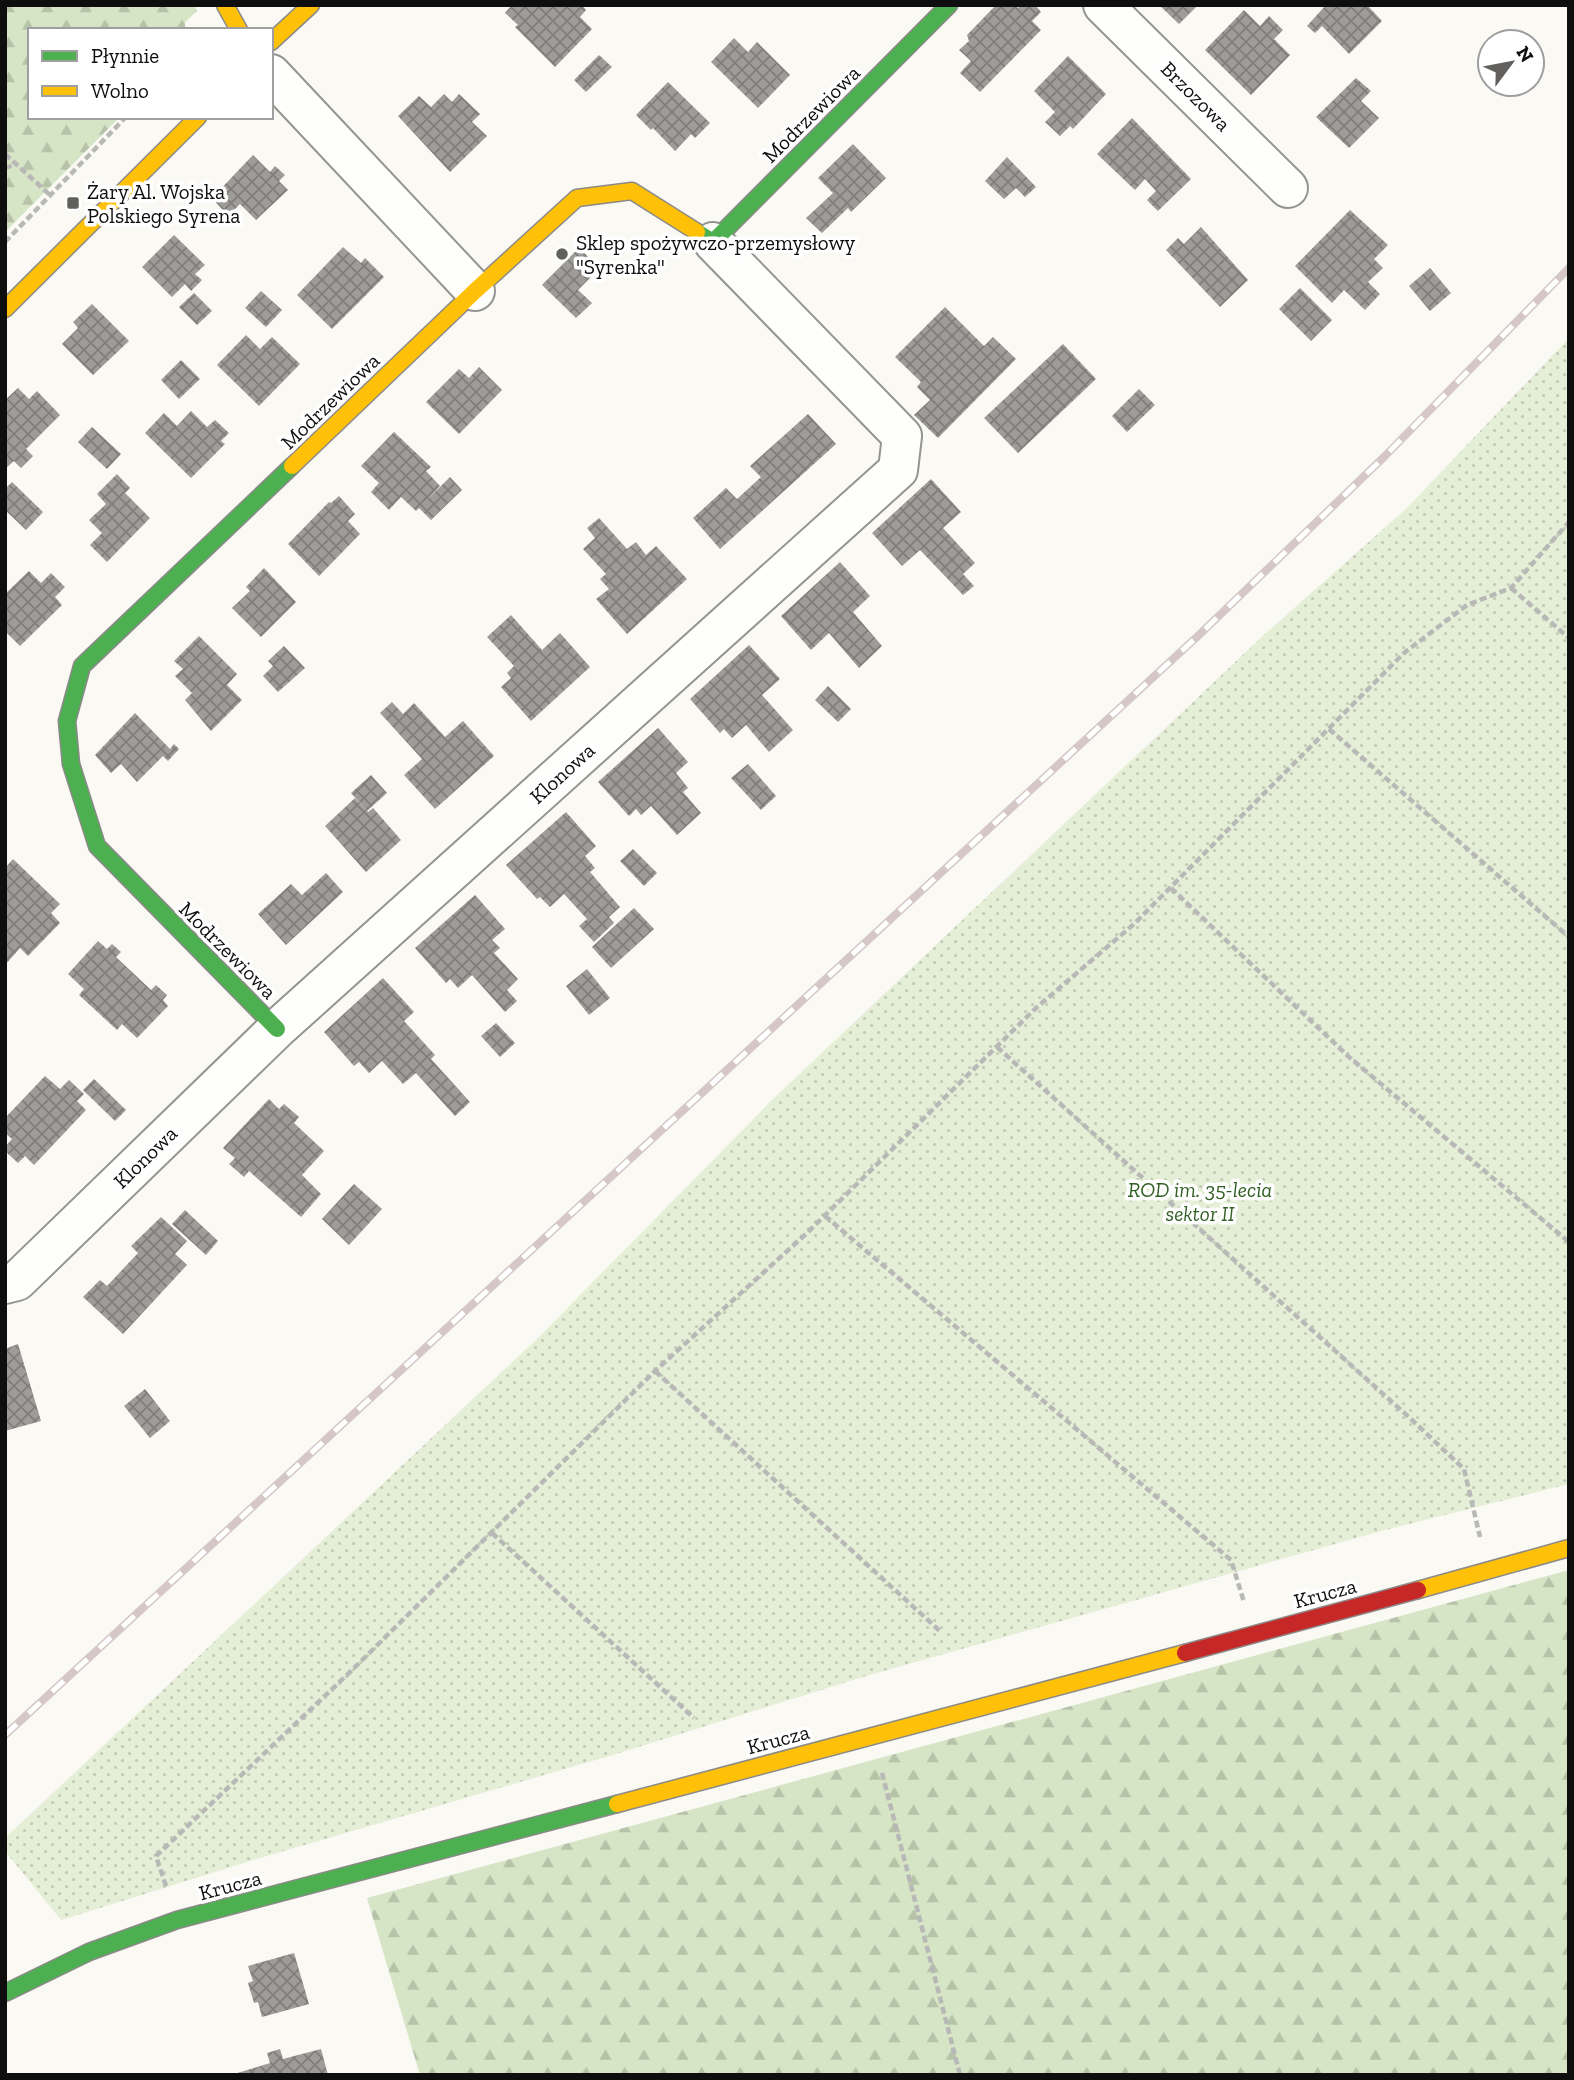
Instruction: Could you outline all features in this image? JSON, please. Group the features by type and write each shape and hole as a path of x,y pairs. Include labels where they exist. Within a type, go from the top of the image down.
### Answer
{"street":[{"path":"225,5 238,28"},
{"path":"273,40 312,5"},
{"name":"Modrzewiowa","path":"277,1029 97,846 71,764 67,721 82,666 475,291 577,198 632,191 713,242 949,5"},
{"name":"Brzozowa","path":"1103,5 1288,188"},
{"path":"273,76 475,291"},
{"path":"5,309 196,119"},
{"name":"Klonowa","path":"5,1284 17,1281 277,1029 898,470 902,436 713,242"},
{"name":"Krucza","path":"5,1993 89,1952 177,1920 1254,1635 1569,1548"}],"path":[{"path":"5,242 124,119"},
{"path":"5,154 50,195"},
{"path":"5,169 16,164"},
{"path":"177,1920 156,1856 349,1674 655,1371 825,1216 1036,1008 1134,924 1404,653 1467,605 1511,588 1569,522"},
{"path":"1511,588 1569,638"},
{"path":"1329,729 1569,937"},
{"path":"1171,888 1349,1057 1569,1242"},
{"path":"997,1047 1464,1469 1489,1570"},
{"path":"825,1216 1231,1560 1254,1635"},
{"path":"655,1371 941,1632"},
{"path":"492,1533 694,1718"},
{"path":"881,1773 960,2075"}],"green space":[{"path":"5,5 194,5 197,11 185,22 185,28 28,28 28,119 118,119 5,232"},
{"name":"ROD im. 35-lecia sektor II","path":"1569,338 1569,1484 1385,1530 866,1676 616,1754 260,1858 61,1920 5,1851 5,1838 537,1339 772,1100 1266,633 1406,509"},
{"path":"1569,1570 1569,2075 420,2075 367,1898"}],"building":[{"path":"512,5 582,5 586,10 580,17 592,29 555,67 515,27 518,25 505,13"},
{"path":"996,5 1016,5 1018,8 1021,5 1035,5 1041,12 1032,21 1041,30 980,92 960,73 971,61 959,50 969,41 967,35"},
{"path":"1159,5 1198,5 1179,24"},
{"path":"1326,5 1367,5 1382,21 1349,54 1322,26 1315,33 1307,26"},
{"path":"1244,10 1260,26 1269,16 1283,30 1274,39 1290,55 1251,95 1205,50"},
{"path":"734,38 748,52 757,42 790,75 758,108 711,62"},
{"path":"599,55 612,67 586,92 574,80"},
{"path":"1068,56 1106,94 1073,129 1070,126 1060,136 1045,122 1055,112 1034,91"},
{"path":"1356,78 1371,91 1361,101 1379,118 1349,148 1316,117"},
{"path":"668,82 710,123 695,138 691,134 675,151 636,115"},
{"path":"444,94 452,102 459,94 480,114 472,122 487,136 450,172 398,116 419,96 431,107"},
{"path":"1132,118 1191,179 1158,211 1147,200 1156,191 1145,179 1135,190 1097,154"},
{"path":"853,144 886,178 851,212 848,208 822,233 806,218 833,193 818,178"},
{"path":"253,155 270,172 275,166 285,175 279,181 288,190 256,220 240,204 228,216 212,198"},
{"path":"1007,157 1036,187 1025,197 1016,188 1004,199 985,181"},
{"path":"1350,210 1388,245 1374,259 1383,268 1368,282 1380,294 1365,310 1344,290 1332,303 1295,266"},
{"path":"1201,227 1248,280 1220,307 1166,250 1178,238 1184,244"},
{"path":"174,235 205,265 195,274 202,280 191,291 185,284 172,297 142,267"},
{"path":"343,247 361,263 365,258 384,277 332,329 297,295"},
{"path":"579,248 600,268 578,290 592,303 576,318 542,285"},
{"path":"1430,268 1451,293 1430,311 1409,286"},
{"path":"1300,288 1332,320 1311,341 1279,309"},
{"path":"261,291 282,310 266,327 245,308"},
{"path":"194,293 212,311 197,325 179,307"},
{"path":"92,304 129,341 93,375 62,344 78,328 73,322"},
{"path":"945,307 984,346 993,337 1016,359 938,438 914,415 930,400 917,387 921,382 895,357"},
{"path":"246,335 260,349 272,337 300,364 259,406 217,365"},
{"path":"1063,344 1096,379 1018,453 984,418"},
{"path":"181,360 200,379 179,399 161,380"},
{"path":"479,367 502,390 459,434 426,402 459,369 469,378"},
{"path":"18,388 29,399 37,391 60,415 26,449 33,456 21,468 14,461 5,469 5,400"},
{"path":"1139,389 1155,405 1127,432 1112,416"},
{"path":"191,411 207,427 215,420 229,433 221,441 225,444 191,478 145,433 164,413 177,426"},
{"path":"808,414 836,444 720,549 693,518 726,488 737,499 761,477 750,466"},
{"path":"92,427 121,454 107,469 78,442"},
{"path":"394,432 431,467 426,471 440,486 427,500 450,477 462,490 431,520 419,508 416,511 401,497 389,510 371,492 379,483 361,466"},
{"path":"117,474 130,488 125,493 150,518 107,562 90,545 102,533 89,520 106,504 97,494"},
{"path":"931,479 961,512 943,528 975,563 963,574 974,586 963,595 920,550 902,566 872,533"},
{"path":"12,482 43,512 26,530 5,510 5,489"},
{"path":"339,496 355,514 348,521 360,534 319,576 288,544 329,502"},
{"path":"599,518 627,549 636,542 646,555 656,546 687,579 627,634 596,599 609,589 600,579 606,574 583,549 595,538 587,528"},
{"path":"840,562 870,596 853,612 882,646 859,668 829,633 811,650 781,616"},
{"path":"264,568 296,602 261,637 232,608 250,591 246,587"},
{"path":"29,571 41,583 51,573 65,587 55,597 62,605 20,646 5,631 5,594"},
{"path":"511,615 542,650 560,633 590,667 531,721 501,687 511,678 507,673 514,666 487,637"},
{"path":"199,636 237,674 227,685 242,700 211,731 185,700 192,693 175,676 183,669 174,661"},
{"path":"749,645 780,679 762,695 793,730 769,752 746,725 732,738 724,729 720,733 690,699"},
{"path":"284,646 305,668 278,692 263,676 273,666 268,661"},
{"path":"828,686 851,709 838,722 815,700"},
{"path":"392,702 403,714 414,703 445,737 463,721 494,756 435,809 404,775 422,759 380,713"},
{"path":"135,713 170,749 174,744 179,749 168,761 163,756 137,782 121,764 111,773 95,755"},
{"path":"658,728 688,762 676,773 688,788 683,792 701,813 677,835 651,806 641,815 636,809 629,816 598,782"},
{"path":"748,764 776,796 761,810 731,778"},
{"path":"371,775 387,793 367,811 351,793"},
{"path":"355,798 368,812 373,808 401,840 366,872 325,826"},
{"path":"566,812 596,846 585,856 595,868 590,872 620,907 609,917 614,923 594,942 579,926 587,919 564,894 550,907 540,897 537,899 506,865"},
{"path":"633,849 657,873 644,886 620,861"},
{"path":"13,859 60,904 51,913 60,923 28,956 20,948 5,965 5,868"},
{"path":"326,873 343,892 286,945 258,914 291,884 302,895"},
{"path":"475,895 505,929 492,940 500,948 494,953 518,979 507,990 517,1001 505,1012 472,975 458,988 450,979 446,983 415,948"},
{"path":"634,908 654,929 611,968 592,947"},
{"path":"98,941 107,949 112,944 121,952 116,957 151,990 156,985 167,995 163,1000 168,1006 137,1038 122,1024 117,1030 79,995 84,989 68,974"},
{"path":"587,969 610,998 589,1015 566,986"},
{"path":"383,978 414,1012 404,1021 435,1055 431,1059 470,1102 455,1116 416,1073 403,1084 382,1061 369,1073 359,1062 354,1066 324,1032"},
{"path":"496,1023 515,1043 500,1057 481,1036"},
{"path":"45,1076 60,1089 69,1080 84,1094 77,1101 86,1110 34,1165 25,1156 18,1163 5,1151 12,1139 5,1133 5,1118"},
{"path":"94,1079 126,1110 115,1121 83,1090"},
{"path":"269,1099 279,1109 284,1104 299,1117 294,1123 324,1151 302,1175 321,1194 301,1217 249,1171 244,1177 229,1164 235,1158 223,1148"},
{"path":"354,1184 382,1209 349,1245 322,1219"},
{"path":"185,1210 218,1241 206,1255 172,1224"},
{"path":"161,1217 187,1241 175,1254 187,1265 123,1334 83,1297 100,1280 107,1286 138,1253 131,1246"},
{"path":"18,1344 41,1421 5,1431 5,1349"},
{"path":"145,1389 170,1421 150,1438 124,1406"},
{"path":"294,1953 309,2004 262,2017 248,1983 253,1981 248,1966"},
{"path":"280,2049 283,2059 321,2049 328,2075 231,2075 270,2063 267,2053"}],"railway":[{"path":"5,1735 1199,635 1384,457 1569,268"}],"traffic: fast":[{"path":"697,232 713,242 949,5"},
{"path":"277,1029 97,846 71,764 67,721 82,666 292,466"},
{"path":"5,1993 89,1952 177,1920 617,1804"}],"traffic: slow":[{"path":"225,5 238,28"},
{"path":"273,40 311,5"},
{"path":"5,309 196,119"},
{"path":"292,466 475,291 577,198 632,191 697,232"},
{"path":"1418,1590 1569,1548"},
{"path":"617,1804 1185,1653"}],"traffic: jam":[{"path":"1185,1653 1418,1590"}],"place":[{"name":"Żary Al. Wojska Polskiego Syrena","path":"73,203"},
{"name":"Sklep spożywczo-przemysłowy \"Syrenka\"","path":"562,254"}]}
